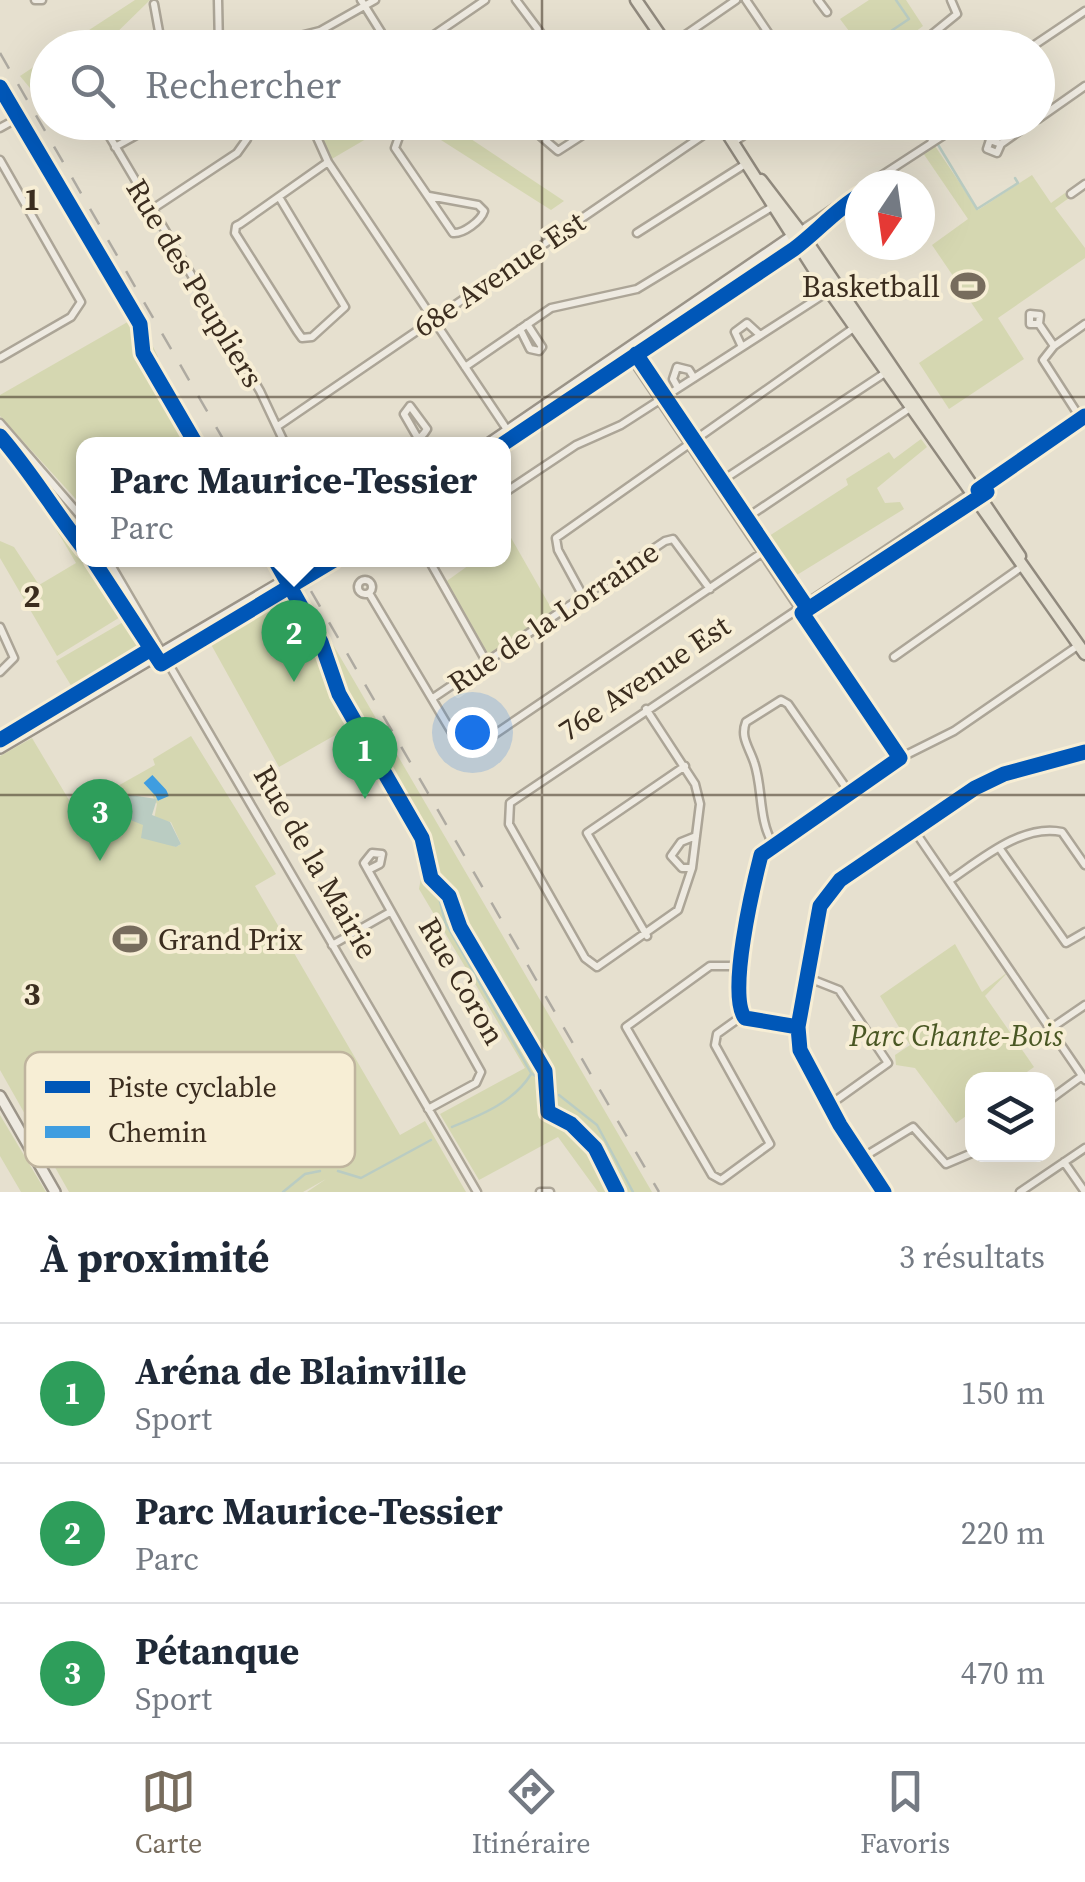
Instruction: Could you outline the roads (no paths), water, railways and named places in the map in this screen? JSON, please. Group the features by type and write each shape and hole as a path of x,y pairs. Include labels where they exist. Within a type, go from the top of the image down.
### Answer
{"main road":[{"path":"636,0 656,30"},
{"path":"734,142 1082,650"},
{"path":"756,175 772,207 796,234 854,327 890,370"}],"street":[{"path":"34,0 42,0"},
{"path":"218,0 219,30"},
{"path":"324,30 363,3 375,0"},
{"path":"442,30 486,0"},
{"path":"516,0 539,30"},
{"path":"693,30 736,0"},
{"path":"746,0 766,30"},
{"path":"818,0 826,12"},
{"path":"937,30 956,14 952,0"},
{"path":"363,3 380,30"},
{"path":"154,4 159,30"},
{"path":"1055,31 1085,11"},
{"path":"1055,106 1085,86"},
{"path":"0,128 8,123"},
{"name":"Rue des Peupliers","path":"111,140 283,437"},
{"path":"115,147 128,140"},
{"path":"151,210 236,153 246,140"},
{"path":"318,140 328,162 508,431"},
{"path":"398,140 395,148 428,196 457,234 483,216 478,206 428,196"},
{"path":"545,140 558,151 575,140"},
{"name":"68e Avenue Est","path":"278,426 696,140"},
{"path":"930,144 932,140"},
{"path":"891,170 936,140"},
{"path":"1001,144 990,140 986,147 990,153 1000,152 1001,144 1007,140"},
{"path":"0,160 81,302 71,317 0,358"},
{"path":"279,197 346,307 312,337 302,338 296,331 235,233 236,226 328,162"},
{"path":"637,233 748,163"},
{"path":"1070,194 1085,184"},
{"path":"499,437 845,200"},
{"path":"465,367 523,326 564,304 615,298 637,289 772,207"},
{"path":"511,489 576,445 621,425 830,291"},
{"path":"742,347 735,332 739,327 746,323 759,334"},
{"path":"1039,324 1054,346"},
{"path":"1083,418 1044,365 1044,354 1085,324"},
{"path":"583,596 558,550 556,538 854,327"},
{"path":"626,350 900,758"},
{"path":"678,388 673,379 677,367 689,370 694,378"},
{"path":"717,484 890,370"},
{"path":"414,437 404,414 410,406 427,430 421,437"},
{"path":"742,521 914,406"},
{"name":"76e Avenue Est","path":"646,936 597,968 585,958 506,816 510,803 1083,418"},
{"path":"0,422 76,511"},
{"name":"Rue de la Lorraine","path":"432,698 672,539 710,588"},
{"path":"368,592 457,741 473,749 763,552"},
{"path":"894,656 1024,565"},
{"name":"Rue de la Mairie","path":"112,567 477,1192"},
{"path":"0,748 308,567"},
{"path":"433,567 486,661"},
{"path":"0,627 14,658 0,672"},
{"path":"742,1016 738,996 741,966 759,864 772,844 900,758 954,731 1082,650"},
{"path":"772,844 766,832 760,780 743,735 746,722 762,711 781,700 788,704 849,792"},
{"path":"646,709 686,766 700,804 692,868 678,910 646,936 587,833 686,766"},
{"path":"884,1192 804,1063 798,1027 816,919 828,892 990,780 1085,752"},
{"path":"914,830 1084,1078 1055,1097"},
{"path":"949,881 1018,838 1056,830 1062,832 1085,865"},
{"path":"692,868 674,863 672,856 681,842 696,836"},
{"path":"1000,849 1066,943 1085,932"},
{"name":"Rue Coron","path":"368,870 481,1072 476,1083 428,1109"},
{"name":"Rue Coron","path":"332,945 390,912"},
{"path":"741,966 710,966 626,1027 712,1175 718,1179 765,1152 770,1144 714,1042 718,1034 742,1016 798,1027"},
{"path":"806,977 839,990 888,1063 828,1106"},
{"path":"1050,1029 1085,1005"},
{"path":"0,1096 25,1139"},
{"path":"862,1158 913,1127 946,1164 965,1156"},
{"path":"1020,1192 1085,1148"},
{"path":"1064,1162 1085,1192"},
{"path":"41,1167 56,1192"},
{"path":"540,1192 550,1192"}],"waterway":[{"path":"892,30 909,19 896,0"},
{"path":"937,143 977,209 1018,183 1015,178"},
{"path":"157,361 202,437"},
{"path":"341,681 430,835 439,881"},
{"path":"438,893 445,922 531,1073 540,1079"},
{"path":"452,1127 506,1100 531,1074"},
{"path":"559,1095 597,1125 633,1192"},
{"path":"338,1171 361,1178 431,1140"},
{"path":"283,1192 305,1174 320,1171"}],"railway":[{"path":"0,53 30,105"},
{"path":"50,140 222,437"},
{"path":"297,567 659,1192"}],"place":[{"name":"Basketball","path":"968,286"},
{"name":"Parc Maurice-Tessier","path":"294,682"},
{"name":"Aréna de Blainville","path":"365,799"},
{"name":"Pétanque","path":"100,861"},
{"name":"Grand Prix","path":"130,939"}],"park label":[{"name":"Parc Chante-Bois","path":"956,1035"}]}
